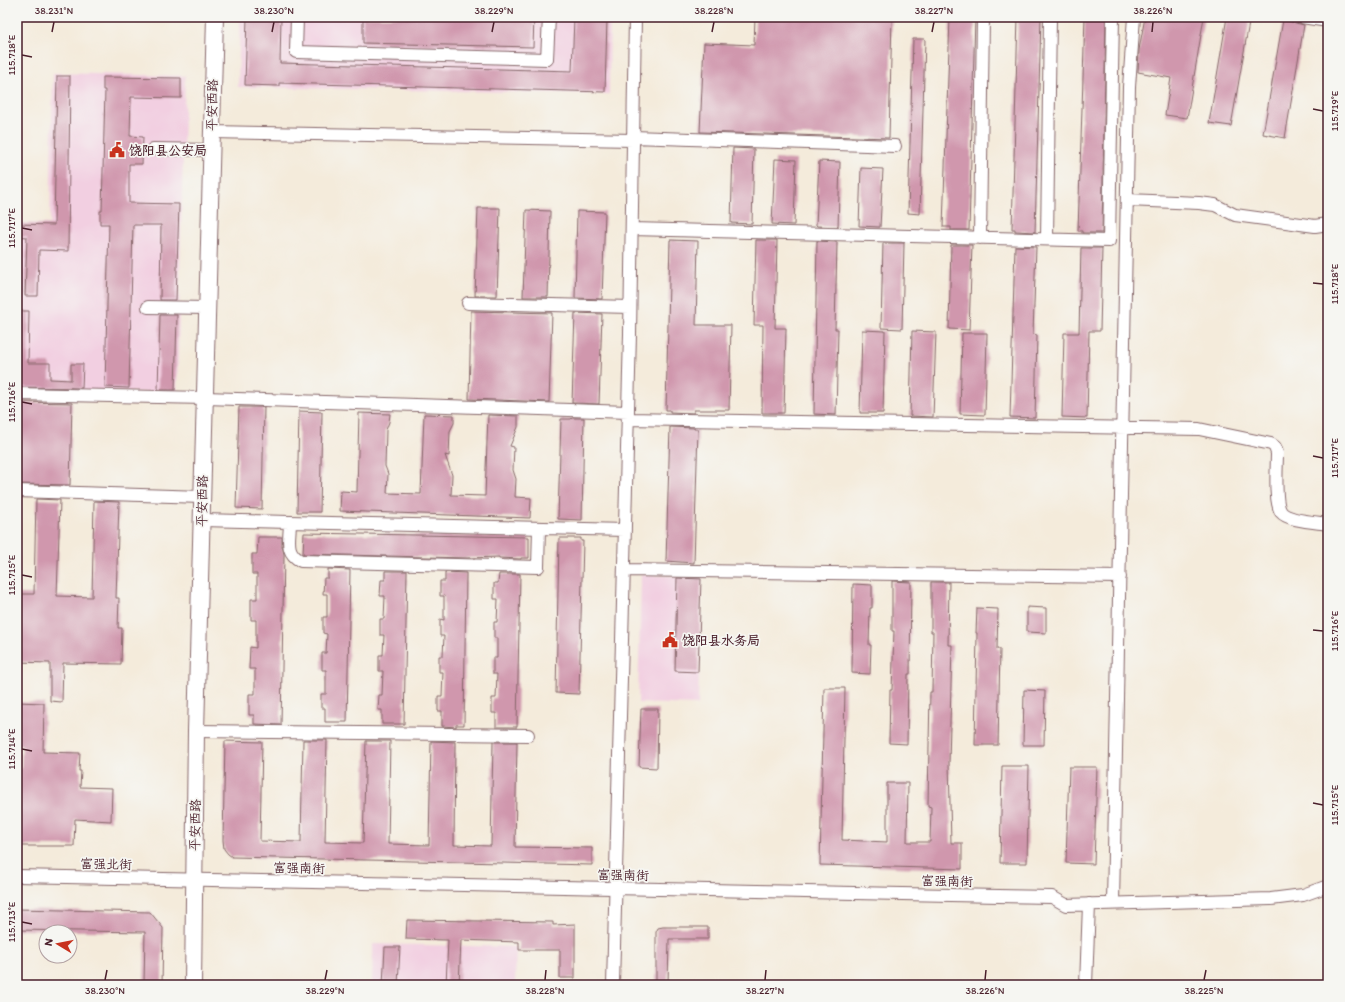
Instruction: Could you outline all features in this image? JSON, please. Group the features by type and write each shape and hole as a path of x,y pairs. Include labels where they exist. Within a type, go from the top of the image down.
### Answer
{"main road":[{"name":"平安西路","path":"193,985 196,731 215,17"}],"street":[{"path":"297,17 296,52 548,59 549,17"},
{"path":"613,985 628,416 635,17"},
{"path":"980,238 983,17"},
{"path":"1046,239 1050,17"},
{"path":"632,228 1108,241 1112,17"},
{"path":"1113,903 1129,86 1134,17"},
{"path":"1302,17 1328,21"},
{"path":"212,132 633,139 895,146"},
{"path":"153,149 211,150"},
{"path":"1127,200 1199,203 1215,205 1235,215 1315,226 1328,224"},
{"path":"468,303 630,307"},
{"path":"148,307 207,308"},
{"path":"17,394 205,398 628,416 1199,429 1271,444 1275,447 1277,453 1277,502 1281,512 1287,516 1300,520 1328,524"},
{"path":"17,491 202,497"},
{"path":"202,520 625,530"},
{"path":"290,522 289,551 294,557 301,560 538,567 539,528"},
{"path":"624,570 1120,577"},
{"path":"196,731 528,736"},
{"name":"富强北街","path":"17,876 194,880"},
{"name":"富强南街","path":"194,880 1052,897 1066,905 1089,904"},
{"path":"1086,985 1089,904 1271,899 1304,895 1328,886"}],"shaded area":[{"path":"240,17 610,17 609,94 238,87"},
{"path":"53,73 185,76 177,393 17,390 17,223 50,224"},
{"name":"饶阳县水务局","path":"641,575 702,577 698,705 638,703"},
{"path":"373,944 516,947 515,985 372,985"}],"building":[{"path":"247,17 281,17 280,63 572,71 574,18 607,19 605,92 279,83 279,86 245,85"},
{"path":"363,17 534,17 533,47 363,43"},
{"path":"755,17 892,17 889,138 700,132 704,43 754,45"},
{"path":"950,17 975,17 969,230 951,230 951,227 943,227"},
{"path":"1018,17 1041,17 1035,232 1015,231 1015,229 1012,229"},
{"path":"1085,17 1106,17 1102,233 1082,233 1082,231 1078,231"},
{"path":"1145,17 1204,17 1187,118 1165,115 1171,78 1138,72 1139,50"},
{"path":"1227,17 1250,17 1231,126 1209,123"},
{"path":"1283,20 1304,25 1285,138 1263,134"},
{"path":"913,39 925,39 920,214 908,213"},
{"path":"57,76 70,76 68,251 39,250 38,296 25,296 27,237 17,236 17,224 54,225"},
{"path":"103,77 181,78 181,98 131,97 130,136 143,137 142,164 129,164 129,203 179,204 176,300 160,300 161,225 133,225 129,388 105,387 109,224 100,224 100,211 102,211 105,90 103,90"},
{"path":"733,148 754,149 752,224 731,223"},
{"path":"775,159 796,160 794,225 772,224"},
{"path":"819,161 840,162 838,227 816,225"},
{"path":"861,168 883,169 880,227 859,226"},
{"path":"478,208 500,208 497,296 475,296"},
{"path":"526,210 550,211 548,297 523,297"},
{"path":"577,211 605,212 602,299 575,298"},
{"path":"670,240 698,241 696,325 731,325 729,410 694,410 694,413 670,412 670,410 666,410"},
{"path":"756,240 777,240 775,328 786,328 784,413 762,413 763,325 754,325"},
{"path":"817,241 837,242 835,329 838,329 836,415 814,414"},
{"path":"883,243 904,243 902,329 881,328"},
{"path":"951,245 972,245 969,330 949,329"},
{"path":"1015,246 1036,247 1033,334 1037,335 1035,418 1010,417"},
{"path":"1081,248 1102,248 1100,331 1089,331 1087,418 1062,417 1064,333 1079,333"},
{"path":"17,311 29,311 28,363 50,363 50,379 71,380 71,364 83,364 82,388 17,387"},
{"path":"471,311 552,313 549,402 469,399"},
{"path":"575,313 602,314 599,404 572,403"},
{"path":"160,315 177,315 175,390 158,390"},
{"path":"862,330 885,331 883,413 860,413"},
{"path":"912,331 936,332 933,417 910,416"},
{"path":"962,333 987,333 985,415 960,414"},
{"path":"17,402 72,403 70,485 17,484"},
{"path":"239,407 264,407 262,509 236,508"},
{"path":"299,411 322,412 320,512 297,512"},
{"path":"359,413 390,414 386,430 385,466 388,474 387,493 421,494 424,414 454,415 454,423 450,431 449,456 445,455 452,475 451,495 485,496 488,415 518,416 518,427 510,446 514,447 513,470 516,479 515,497 531,498 530,518 340,511 341,491 357,492"},
{"path":"584,418 582,520 558,519 561,419"},
{"path":"670,427 698,429 694,563 666,561"},
{"path":"36,499 60,500 57,596 92,597 94,501 119,502 116,598 119,598 118,628 122,628 121,664 63,663 62,702 50,701 50,663 17,662 17,594 34,594"},
{"path":"304,533 529,537 529,558 303,554"},
{"path":"258,537 282,537 284,554 281,725 254,724 254,715 249,715 249,694 255,694 255,669 249,669 250,647 256,648 256,620 251,620 251,599 257,599 257,574 252,574 252,554 257,554"},
{"path":"559,538 581,538 581,541 583,541 579,694 556,693"},
{"path":"328,569 350,570 347,722 325,722 325,708 321,708 321,694 326,694 326,670 322,670 322,653 326,653 327,634 323,633 323,617 327,617 327,594 323,594 324,578 328,578"},
{"path":"385,571 407,571 404,724 382,724 382,710 378,710 379,695 382,695 383,671 379,671 379,655 383,655 384,635 380,635 380,619 384,619 385,596 380,596 381,580 385,580"},
{"path":"445,572 466,573 464,725 456,725 456,727 442,726 442,711 438,711 438,696 442,696 443,672 439,672 439,656 443,656 444,636 440,636 440,619 444,620 444,596 440,596 440,581 445,581"},
{"path":"499,574 520,574 517,727 496,727 496,713 492,713 492,698 496,698 497,674 493,674 493,658 497,658 497,638 494,638 494,622 497,622 498,599 494,599 494,583 498,583"},
{"path":"677,578 701,579 698,672 675,671"},
{"path":"892,581 911,582 910,674 908,674 907,744 889,743 890,690 892,690 894,631 892,631"},
{"path":"931,582 949,582 948,645 952,645 949,763 951,843 962,843 962,869 820,865 824,688 845,688 842,840 887,842 887,783 908,783 907,842 930,842 931,807 928,806 930,692 932,692 933,632 931,632"},
{"path":"853,584 872,585 869,645 871,645 870,674 852,673"},
{"path":"1027,607 1046,608 1046,633 1027,632"},
{"path":"977,608 998,609 997,649 1000,649 998,745 975,745"},
{"path":"1024,690 1045,691 1044,745 1023,745"},
{"path":"17,702 44,703 43,752 80,753 80,787 112,788 111,821 75,819 74,846 17,846 17,768 21,768 22,745 17,745"},
{"path":"641,709 658,709 657,768 639,767"},
{"path":"303,740 327,740 325,842 363,843 366,741 390,741 388,844 429,845 431,741 455,742 454,845 491,846 493,742 517,742 515,847 592,848 592,865 232,857 224,849 223,840 225,741 262,742 260,841 301,842"},
{"path":"1002,766 1029,766 1027,863 1000,863"},
{"path":"1069,767 1097,767 1094,864 1066,863"},
{"path":"17,909 150,912 163,928 162,985 144,985 145,932 78,931 78,924 38,924 38,930 17,930"},
{"path":"407,920 553,922 553,925 575,924 575,978 560,978 560,950 519,950 519,942 461,940 459,985 446,985 448,940 406,939"},
{"path":"708,927 708,939 669,939 668,985 656,985 656,932 658,928"},
{"path":"385,947 400,947 398,985 383,985"}],"place":[{"name":"饶阳县公安局","path":"117,150"},
{"name":"饶阳县水务局","path":"670,640"}]}
